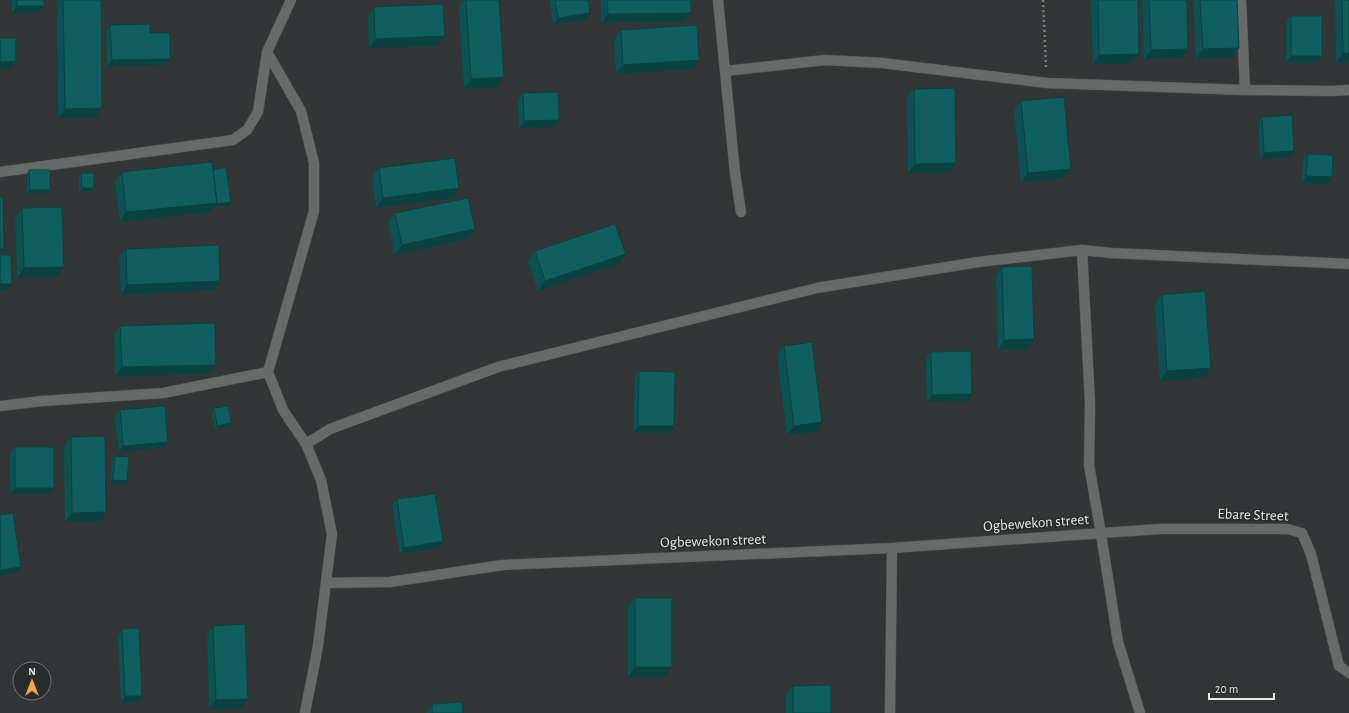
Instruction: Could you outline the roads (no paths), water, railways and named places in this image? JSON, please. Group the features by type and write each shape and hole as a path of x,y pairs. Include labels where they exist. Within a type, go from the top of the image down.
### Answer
{"street":[{"path":"0,172 233,140 247,130 258,112 267,52 291,0"},
{"path":"718,0 735,173 741,212"},
{"path":"1241,0 1245,90"},
{"path":"267,52 301,111 314,163 314,211 268,372 283,410 306,444 321,480 332,534 318,646 305,713"},
{"path":"725,71 825,60 882,63 1047,83 1245,90 1349,90"},
{"path":"306,444 330,429 498,367 817,288 978,262 1082,250 1111,253 1349,264"},
{"path":"1082,250 1090,403 1089,465 1118,642 1140,713"},
{"path":"0,406 42,401 163,394 268,372"},
{"name":"Ebare Street","path":"1101,534 1158,529 1287,529 1302,533 1311,554 1339,666 1349,672"},
{"name":"Ogbewekon street","path":"326,583 390,582 503,565 892,548 1101,534"},
{"path":"890,713 892,548"}]}
